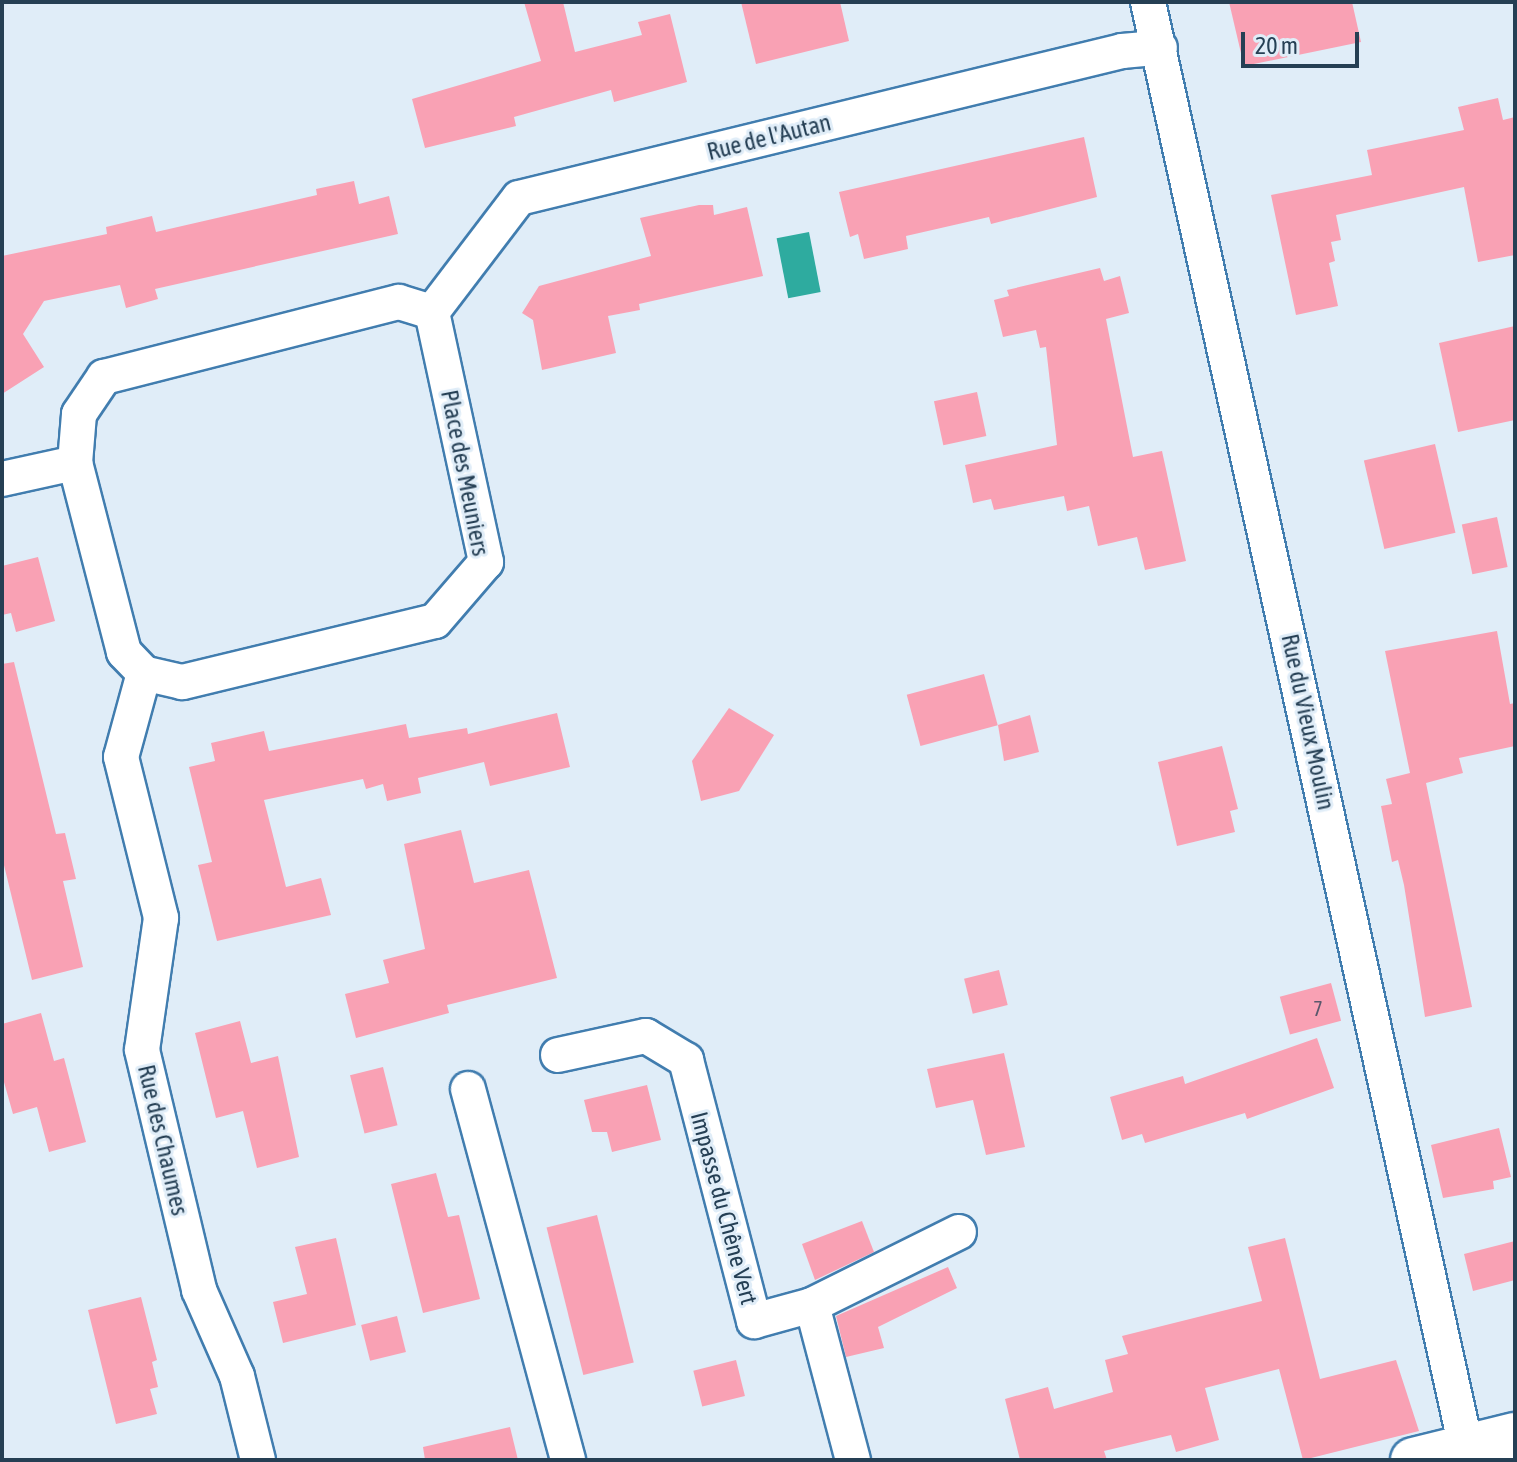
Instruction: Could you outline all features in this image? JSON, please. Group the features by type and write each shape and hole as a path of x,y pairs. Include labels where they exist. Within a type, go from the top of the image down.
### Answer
{"main road":[{"path":"1413,1460 1465,1443 1515,1435"}],"street":[{"name":"Rue du Vieux Moulin","path":"1148,2 1465,1443"},
{"name":"Rue de l'Autan","path":"432,312 519,198 1122,51 1160,48"},
{"path":"144,673 124,652 75,463 79,414 104,377 399,302 432,312"},
{"name":"Place des Meuniers","path":"144,673 182,682 435,621 486,562 432,312"},
{"path":"2,479 75,463"},
{"name":"Rue des Chaumes","path":"144,673 121,757 161,918 142,1050 199,1290 237,1376 258,1460"},
{"name":"Impasse du Chêne Vert","path":"558,1055 646,1036 686,1060 754,1321 812,1305"},
{"path":"468,1089 568,1460"},
{"path":"853,1460 812,1305 959,1232"}],"shaded area":[{"path":"809,232 821,292 788,298 777,238"}],"building":[{"path":"524,2 563,2 575,52 642,35 638,22 670,14 687,82 614,102 611,90 514,117 516,126 425,148 412,99 541,61"},
{"path":"741,2 840,2 849,41 756,64"},
{"path":"1229,2 1352,2 1361,42 1244,66"},
{"path":"1498,98 1503,120 1515,117 1515,255 1478,262 1464,187 1336,215 1341,240 1331,242 1335,261 1329,263 1338,306 1296,315 1271,195 1372,175 1367,150 1464,130 1458,107"},
{"path":"1084,137 1097,197 991,224 989,217 906,236 908,249 864,259 858,234 850,237 839,192"},
{"path":"354,181 359,204 389,196 398,234 155,289 158,299 126,308 120,285 44,301 23,334 44,367 2,394 2,256 107,234 106,227 152,216 156,232 317,195 316,189"},
{"path":"699,205 713,205 714,215 747,207 763,276 639,304 640,310 608,316 616,353 542,370 533,320 522,313 539,286 651,256 640,218"},
{"path":"1100,268 1104,281 1120,276 1129,313 1106,319 1133,457 1162,451 1186,561 1145,570 1137,537 1098,546 1089,506 1067,511 1064,496 994,510 991,499 973,503 965,465 1057,445 1046,347 1040,348 1036,330 1003,337 994,300 1009,296 1007,290"},
{"path":"1515,326 1515,420 1458,432 1439,343"},
{"path":"977,392 986,436 943,445 934,401"},
{"path":"1435,444 1455,533 1384,549 1364,460"},
{"path":"1497,517 1508,567 1472,574 1462,524"},
{"path":"38,557 55,621 16,632 11,613 2,615 2,566"},
{"path":"1497,631 1510,704 1515,703 1515,746 1459,758 1463,773 1426,783 1472,1007 1425,1017 1404,885 1398,860 1392,862 1381,806 1392,804 1386,779 1410,773 1385,651"},
{"path":"14,662 56,834 65,833 76,879 63,881 83,967 32,980 2,857 2,664"},
{"path":"984,674 998,725 920,746 907,695"},
{"path":"729,708 774,735 739,791 701,801 692,761"},
{"path":"557,713 570,767 490,786 484,762 418,778 421,793 387,801 383,784 366,789 363,779 264,800 286,887 321,878 331,915 217,941 198,865 212,862 189,767 215,761 211,743 264,731 269,751 406,724 409,738 467,728 468,734"},
{"path":"1030,715 1039,752 1004,761 998,725"},
{"path":"1222,746 1238,809 1230,811 1235,832 1177,846 1158,762"},
{"path":"461,830 474,883 529,870 557,978 447,1005 449,1013 356,1038 345,994 389,983 383,960 425,949 404,844"},
{"path":"999,970 1008,1005 973,1014 964,979"},
{"path":"1331,983 1341,1021 1290,1034 1280,997"},
{"path":"41,1013 54,1061 64,1058 86,1142 49,1152 37,1107 13,1114 2,1075 2,1024"},
{"path":"240,1021 251,1063 278,1056 299,1157 257,1168 243,1111 216,1118 195,1033"},
{"path":"1317,1038 1334,1088 1247,1119 1245,1113 1145,1143 1142,1134 1122,1140 1110,1097 1183,1076 1185,1084"},
{"path":"1004,1053 1025,1147 986,1155 973,1100 936,1108 927,1069"},
{"path":"383,1067 398,1125 365,1133 350,1075"},
{"path":"647,1085 661,1140 612,1152 607,1132 592,1132 584,1100"},
{"path":"1499,1128 1511,1177 1493,1181 1494,1189 1443,1198 1431,1145"},
{"path":"436,1173 448,1217 459,1215 480,1299 423,1313 391,1184"},
{"path":"597,1215 634,1362 583,1375 547,1228"},
{"path":"862,1221 874,1252 815,1280 802,1244"},
{"path":"336,1238 356,1325 283,1343 273,1302 307,1294 295,1247"},
{"path":"1285,1238 1320,1379 1396,1360 1419,1431 1303,1460 1279,1369 1205,1388 1219,1440 1176,1452 1171,1435 1104,1451 1107,1460 1020,1460 1005,1399 1048,1387 1054,1409 1113,1392 1105,1360 1128,1354 1122,1336 1262,1301 1248,1247"},
{"path":"1515,1241 1515,1280 1473,1291 1464,1254"},
{"path":"948,1267 957,1288 878,1327 884,1348 846,1357 836,1316"},
{"path":"141,1297 157,1360 152,1362 158,1387 150,1389 157,1414 116,1424 88,1310"},
{"path":"397,1316 406,1352 370,1361 361,1325"},
{"path":"736,1360 745,1396 702,1407 693,1371"},
{"path":"510,1427 518,1460 425,1460 423,1447"}]}
